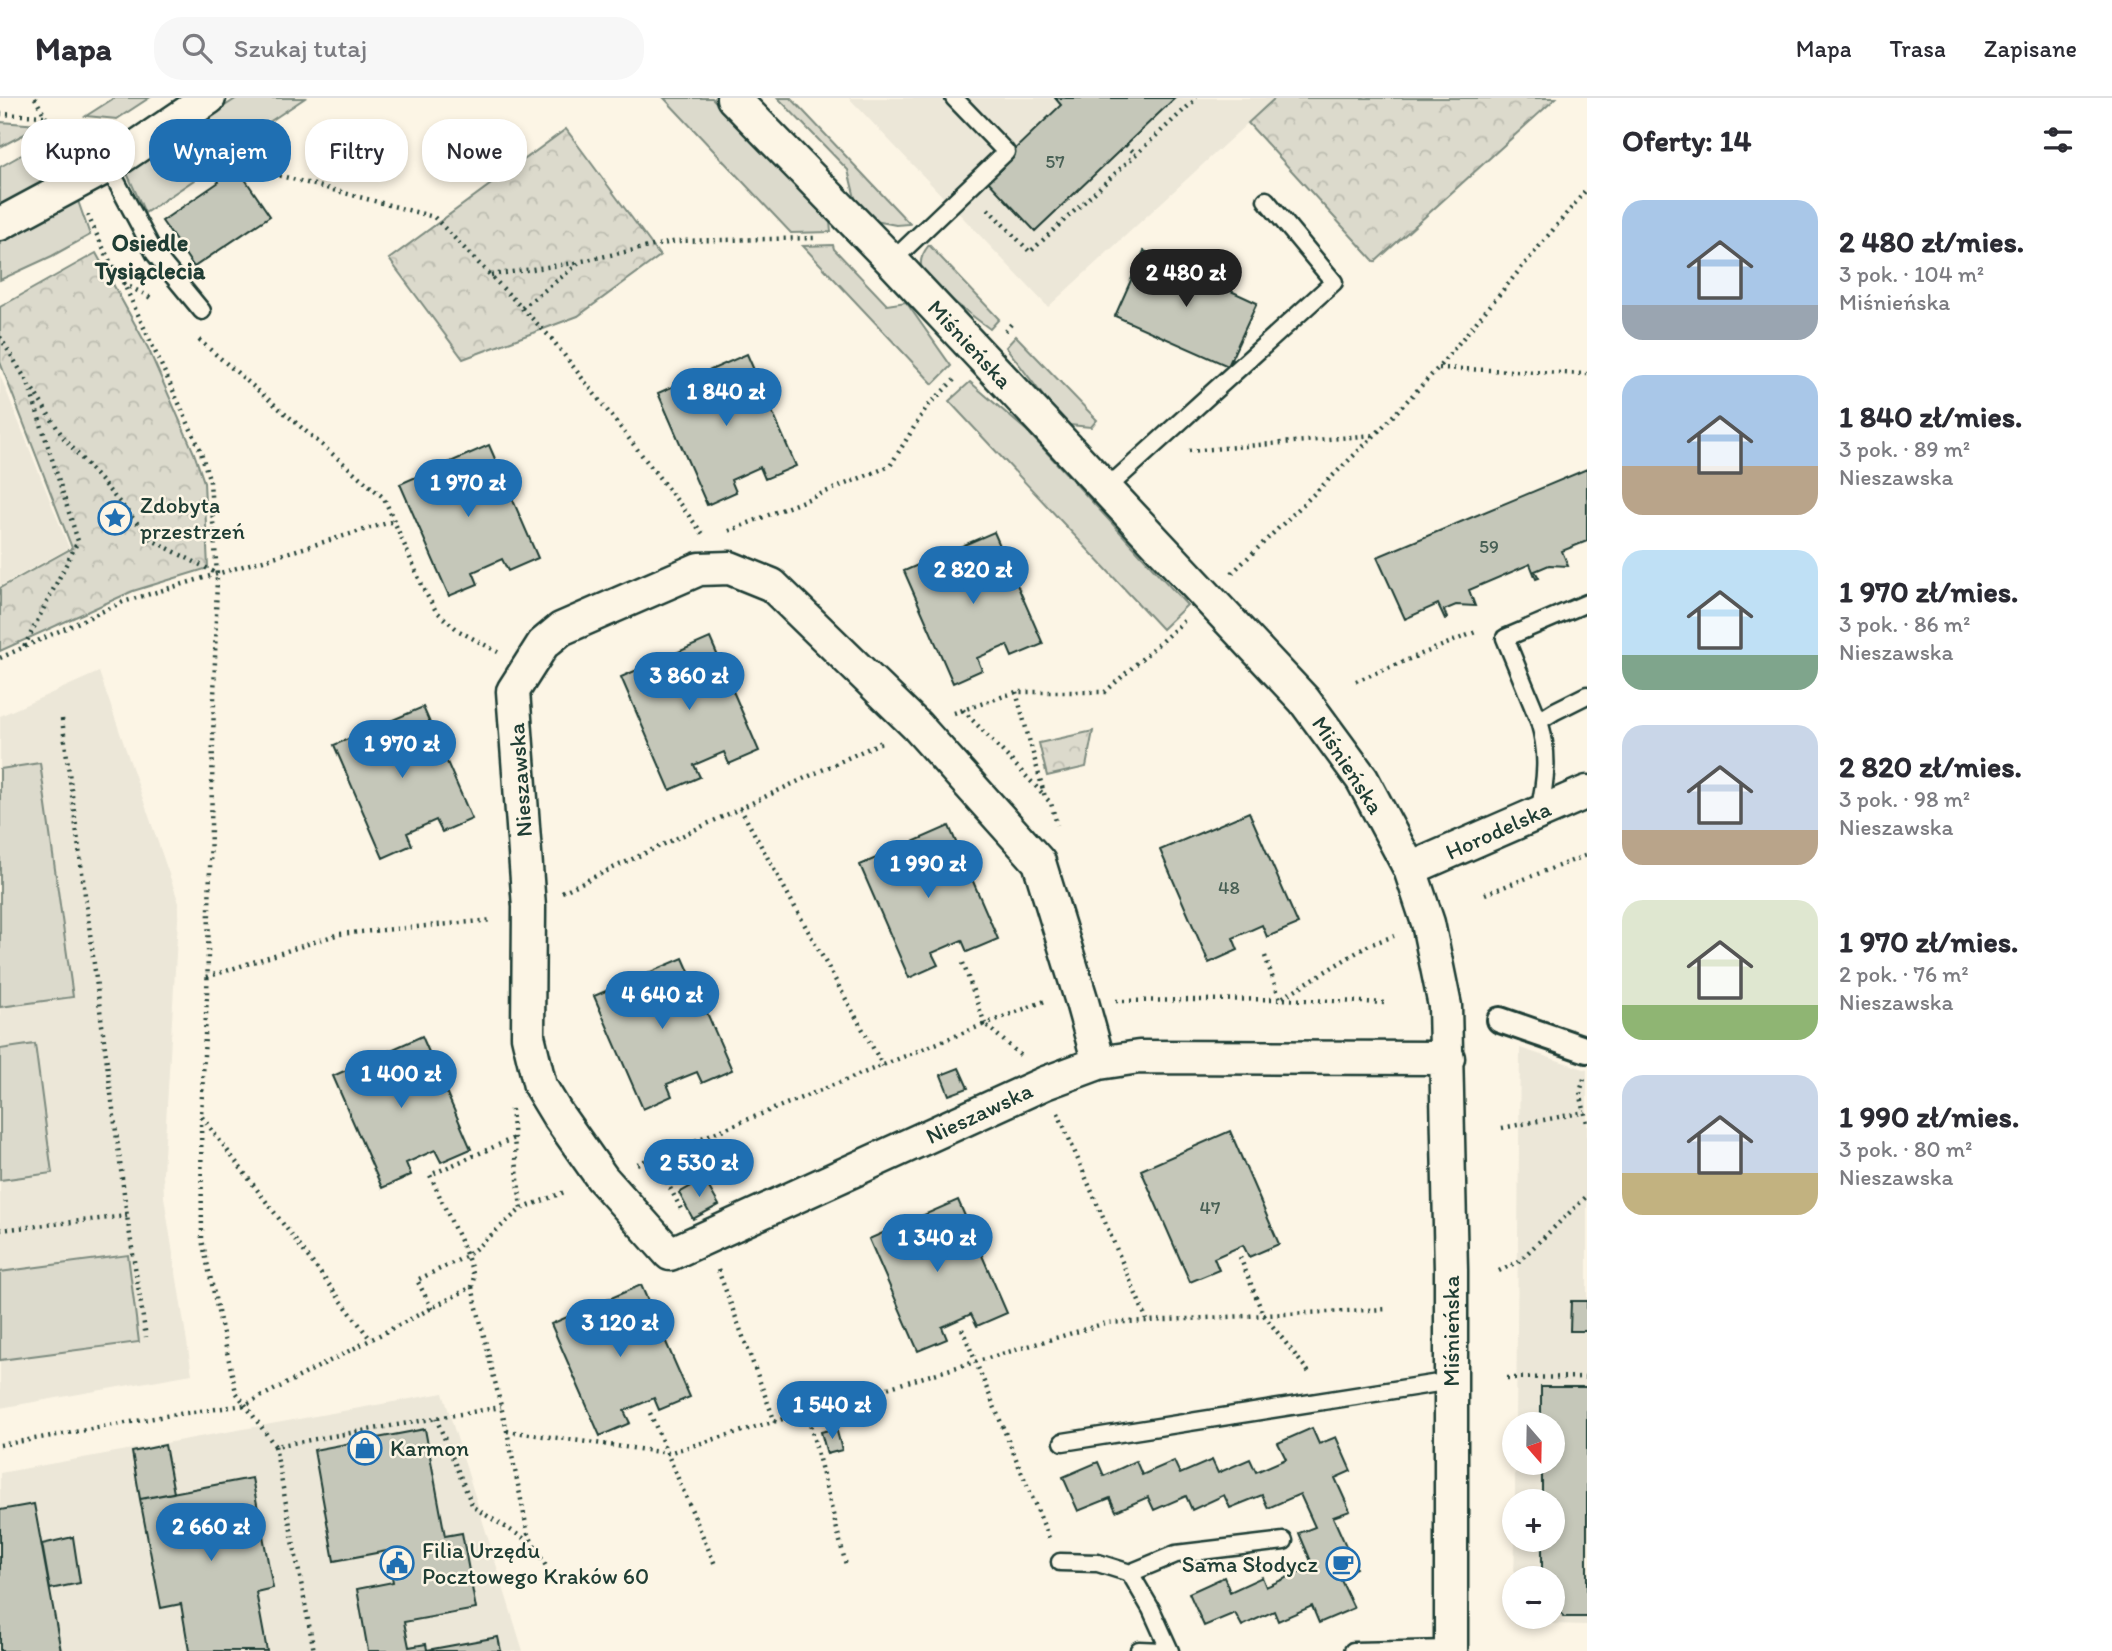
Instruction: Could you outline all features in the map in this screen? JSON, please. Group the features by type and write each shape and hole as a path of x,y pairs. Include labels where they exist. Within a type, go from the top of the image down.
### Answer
{"street":[{"path":"135,148 209,98"},
{"name":"Miśnieńska","path":"733,98 850,221 892,261 1304,700 1362,779 1410,869 1428,923 1445,1006 1448,1058 1451,1650"},
{"path":"0,224 79,182"},
{"name":"Nieszawska","path":"1098,1063 1039,862 917,726 772,585 730,568 699,569 561,629 543,644 513,691 529,908 528,1036 540,1086 557,1114 602,1178 670,1254 1045,1083 1098,1063 1139,1058 1448,1058"},
{"name":"Horodelska","path":"1410,869 1587,792"},
{"path":"1500,1020 1587,1051"}],"lane":[{"path":"892,261 1006,152 954,98"},
{"path":"117,182 155,254 202,311"},
{"path":"1106,489 1334,282 1266,200"},
{"path":"1539,812 1547,766 1545,741 1505,638 1587,603"},
{"path":"1539,721 1587,695"},
{"path":"1063,1442 1451,1381"},
{"path":"1060,1562 1098,1563 1130,1573 1176,1554 1284,1541"},
{"path":"1130,1573 1151,1609 1170,1651"},
{"path":"1139,1650 1163,1651"},
{"path":"1353,1651 1451,1650"}],"path":[{"path":"35,98 47,119"},
{"path":"967,188 1030,252 1197,98"},
{"path":"0,114 45,116"},
{"path":"1126,145 1136,154"},
{"path":"291,178 434,217 551,338 707,539"},
{"path":"207,976 339,934 493,920 529,908 917,726 1016,692 1105,692 1209,597 1375,435 1438,368 1587,189"},
{"path":"491,275 582,261 677,241 830,238 850,221"},
{"path":"100,240 123,282 200,449 210,482 217,574 201,1116 202,1240 236,1391 275,1446 314,1651"},
{"path":"522,307 582,261"},
{"path":"123,282 144,292 154,301"},
{"path":"0,337 63,436 152,540 217,574"},
{"path":"196,337 384,498 424,590 436,611 459,631 526,668"},
{"path":"1438,368 1587,374"},
{"path":"707,539 890,466 926,408 962,372"},
{"path":"24,648 78,541 28,383"},
{"path":"1143,455 1375,435"},
{"path":"0,659 123,603 394,521"},
{"path":"699,569 707,539"},
{"path":"1356,681 1484,628"},
{"path":"963,710 1045,797"},
{"path":"62,719 127,1216 146,1337"},
{"path":"740,808 883,1066"},
{"path":"1485,894 1587,855"},
{"path":"1280,999 1369,945 1428,923"},
{"path":"1265,956 1280,999"},
{"path":"963,963 985,1024 1047,1000 1082,1002 1280,999 1387,1003"},
{"path":"1587,1066 1580,1092 1587,1123"},
{"path":"1502,1128 1585,1112"},
{"path":"201,1116 372,1340"},
{"path":"514,1138 430,1175 474,1276 472,1287 507,1431 528,1534 547,1569"},
{"path":"654,1157 689,1224 712,1253 775,1422"},
{"path":"432,1309 417,1280 467,1256 521,1209 602,1178"},
{"path":"1499,1270 1519,1261 1587,1196"},
{"path":"0,1230 127,1216"},
{"path":"1240,1257 1263,1314 1331,1400"},
{"path":"0,1445 245,1405 472,1287"},
{"path":"507,1431 668,1453 1106,1322 1387,1308"},
{"path":"962,1329 1060,1562"},
{"path":"1507,1378 1587,1377"},
{"path":"275,1446 501,1406"},
{"path":"807,1412 846,1565"},
{"path":"650,1413 716,1567"},
{"path":"436,1418 473,1507 534,1545"}],"shaded area":[{"path":"849,98 1275,98 1048,307"},
{"path":"0,375 69,548 0,586"},
{"path":"99,672 179,903 163,1173 164,1197 192,1374 0,1408 0,716"},
{"path":"1520,1048 1587,1070 1587,1625 1565,1624 1565,1566 1514,1566 1515,1552 1565,1552 1565,1489 1515,1489 1515,1475 1565,1475 1565,1412 1516,1412"},
{"path":"443,1393 523,1651 0,1651 0,1473"}],"green space":[{"path":"114,98 149,98 117,119 86,116"},
{"path":"237,98 305,98 274,119 205,119"},
{"path":"664,98 712,98 830,222 831,232 791,233"},
{"path":"778,98 791,98 910,224 896,225 875,221 856,202 848,170"},
{"path":"1275,98 1556,98 1375,262 1248,123"},
{"path":"0,122 21,124 21,136 0,147"},
{"path":"566,129 660,256 578,316 463,359 389,259 494,182 527,182 527,158"},
{"path":"21,155 21,182 44,182 0,206 0,167"},
{"path":"149,156 149,182 191,182 145,213 131,182 135,182 135,165"},
{"path":"78,201 90,235 0,280 0,242"},
{"path":"833,245 887,305 906,302 951,366 933,384 803,246"},
{"path":"929,245 999,319 990,329 940,290 924,272 921,260"},
{"path":"96,253 148,348 194,453 204,482 208,568 133,591 0,651 0,588 72,548 0,362 0,307"},
{"path":"1016,336 1097,420 1091,427 1069,425 1050,405 1006,347"},
{"path":"970,382 1027,431 1187,605 1162,629 949,401"},
{"path":"1093,731 1086,767 1047,776 1039,743"},
{"path":"40,763 73,997 0,1007 0,769"},
{"path":"35,1044 52,1173 0,1180 0,1049"},
{"path":"128,1255 139,1342 0,1360 0,1272"}],"building":[{"path":"1055,98 1175,98 1035,231 985,178 1061,105"},
{"path":"219,182 247,182 270,216 194,267 162,221"},
{"path":"1144,251 1257,303 1228,366 1115,316"},
{"path":"747,354 796,466 765,479 760,467 731,480 736,492 707,505 658,393"},
{"path":"489,445 538,558 508,571 502,559 473,572 478,584 449,596 400,484"},
{"path":"1587,469 1587,541 1562,551 1568,566 1549,565 1535,571 1539,578 1536,579 1530,564 1469,590 1475,606 1456,605 1444,610 1445,619 1438,604 1405,619 1377,557"},
{"path":"994,532 1043,644 1012,657 1007,645 977,658 982,670 953,683 904,571"},
{"path":"710,638 759,751 729,764 724,752 694,765 700,777 670,790 621,677"},
{"path":"423,707 472,819 442,832 436,820 407,833 412,845 383,858 334,745"},
{"path":"1249,812 1298,924 1267,937 1262,925 1233,938 1238,950 1209,963 1160,850"},
{"path":"949,826 998,939 967,952 962,940 932,953 938,965 909,978 860,865"},
{"path":"683,958 732,1070 702,1083 697,1072 667,1084 672,1096 643,1109 594,996"},
{"path":"422,1036 471,1149 441,1162 435,1150 406,1163 411,1175 382,1188 333,1076"},
{"path":"959,1068 968,1088 949,1095 941,1075"},
{"path":"1230,1131 1279,1244 1249,1257 1243,1245 1214,1258 1219,1270 1190,1282 1141,1170"},
{"path":"704,1179 719,1205 693,1219 679,1193"},
{"path":"958,1200 1007,1313 977,1326 971,1314 942,1327 947,1339 918,1351 869,1239"},
{"path":"641,1285 690,1397 659,1410 654,1398 624,1411 630,1423 600,1436 551,1324"},
{"path":"1571,1301 1587,1301 1587,1331 1570,1331"},
{"path":"1541,1387 1587,1387 1587,1617 1565,1617 1565,1566 1542,1566 1542,1552 1565,1552 1565,1489 1542,1489 1542,1475 1565,1475 1565,1412 1541,1412"},
{"path":"836,1428 842,1450 827,1454 821,1432"},
{"path":"1312,1428 1319,1444 1336,1437 1351,1471 1335,1478 1350,1511 1333,1517 1356,1568 1339,1576 1354,1608 1319,1623 1312,1606 1278,1621 1274,1611 1242,1626 1235,1613 1204,1626 1189,1593 1224,1577 1230,1592 1262,1577 1266,1587 1313,1566 1299,1533 1315,1527 1300,1494 1268,1508 1262,1495 1230,1508 1224,1495 1192,1510 1186,1496 1154,1510 1148,1497 1116,1511 1110,1498 1078,1511 1063,1477 1098,1462 1104,1476 1136,1461 1142,1475 1174,1461 1180,1474 1212,1460 1218,1473 1250,1459 1256,1472 1286,1459 1278,1443"},
{"path":"425,1429 445,1536 462,1533 476,1609 404,1622 409,1647 426,1644 427,1650 498,1637 501,1651 368,1651 357,1589 393,1582 387,1551 334,1561 314,1450"},
{"path":"165,1445 174,1493 140,1499 132,1452"},
{"path":"252,1478 273,1588 256,1592 267,1651 189,1651 181,1604 161,1608 140,1499"},
{"path":"34,1504 61,1651 0,1651 0,1510"},
{"path":"73,1537 80,1583 50,1589 42,1544"}],"place":[{"name":"Zdobyta przestrzeń","path":"115,518"},
{"name":"Karmon","path":"365,1448"},
{"name":"Filia Urzędu Pocztowego Kraków 60","path":"397,1563"},
{"name":"Sama Słodycz","path":"1343,1564"}],"district":[{"name":"Osiedle Tysiąclecia","path":"150,257"}]}
